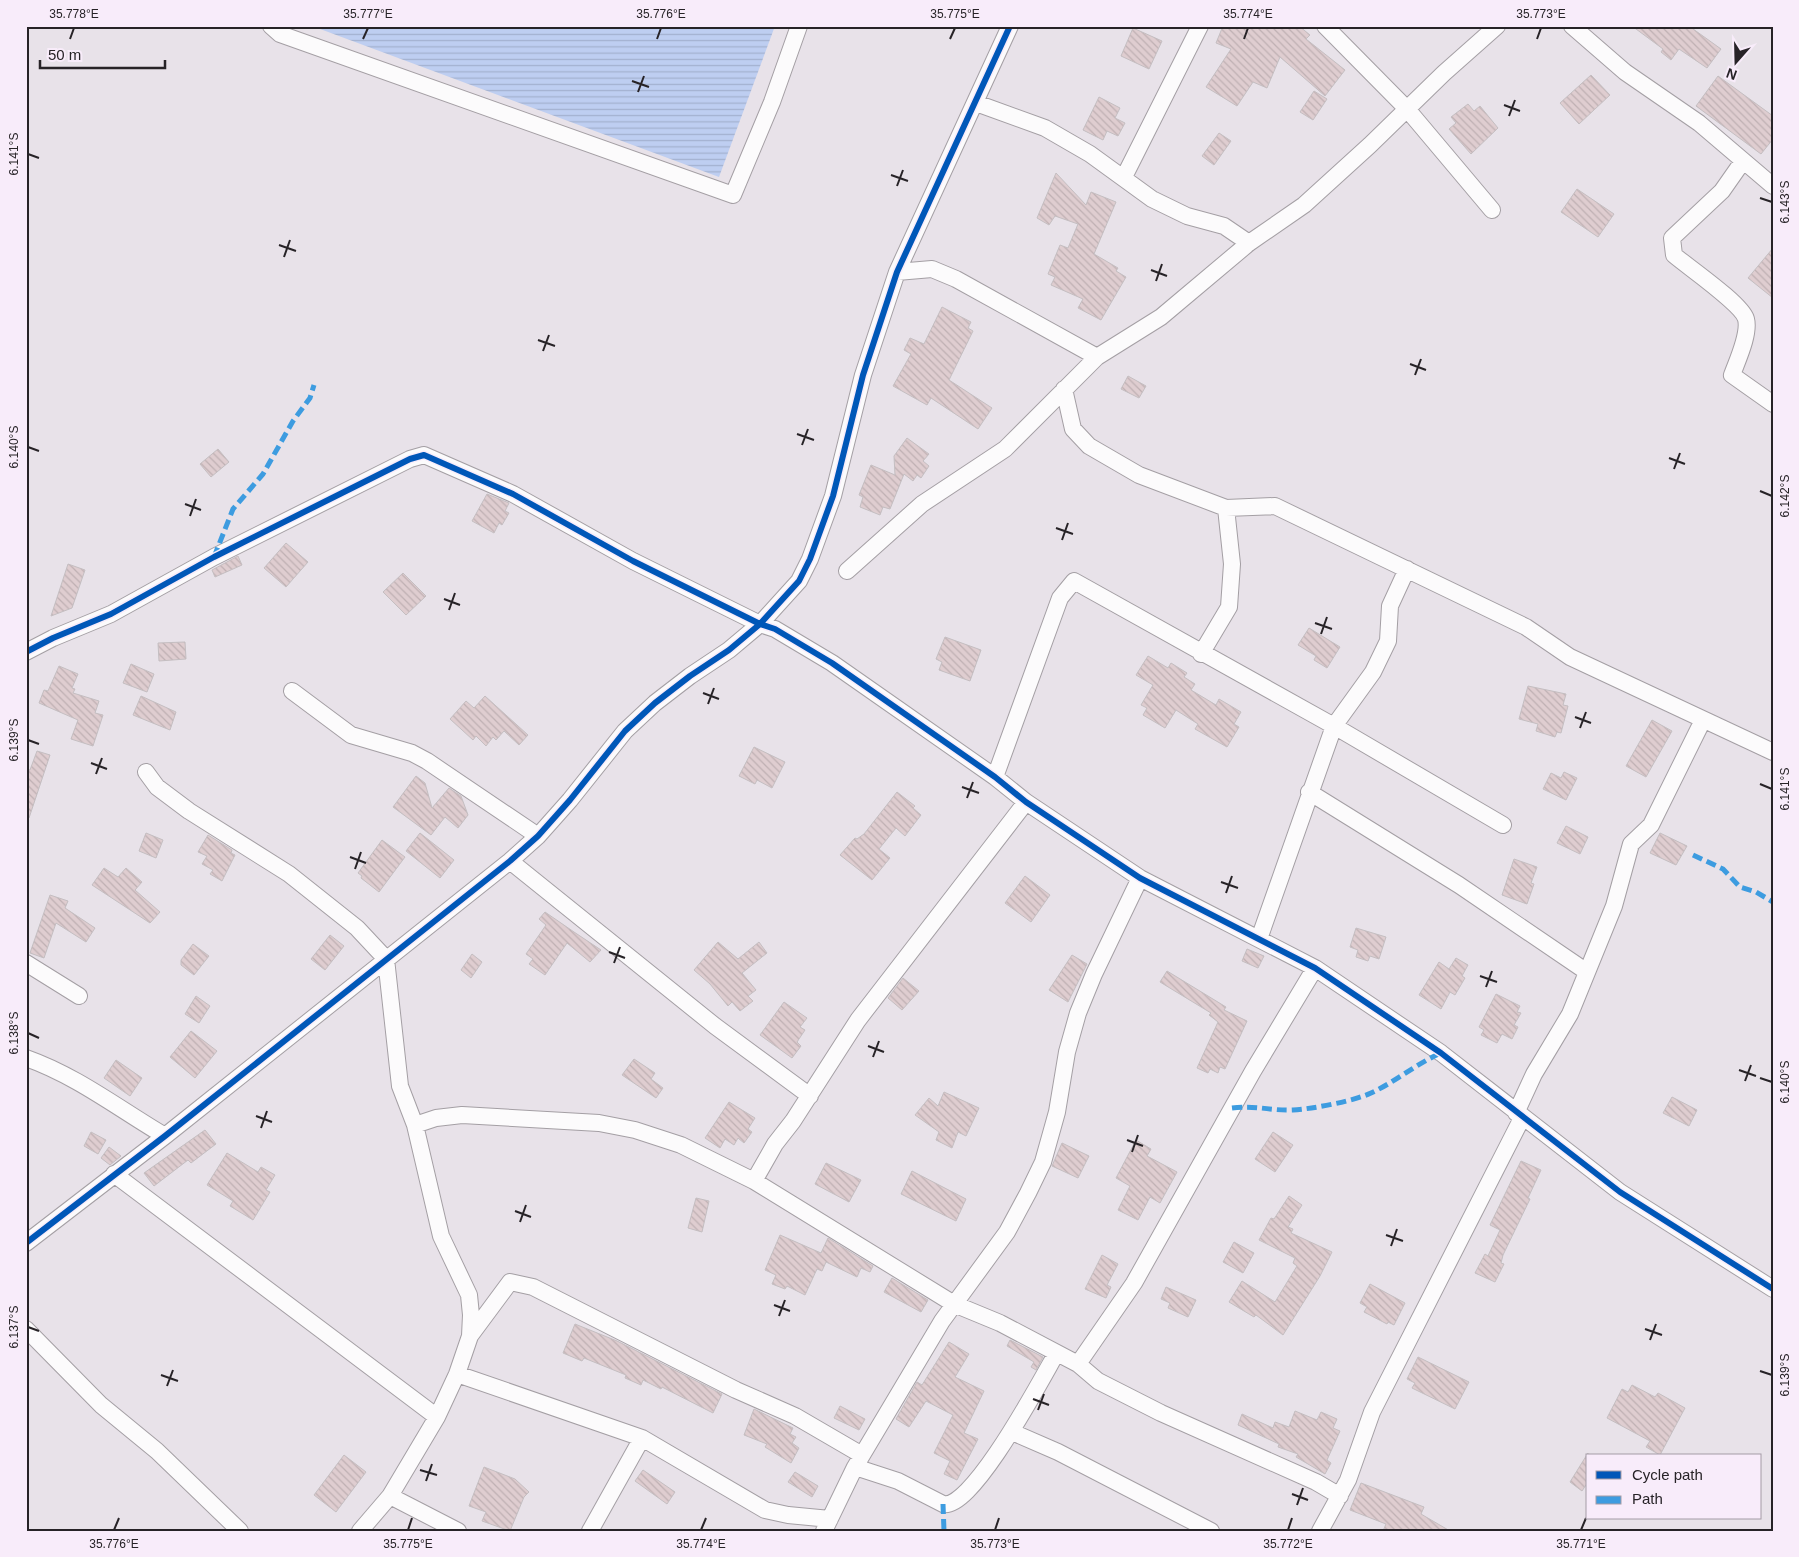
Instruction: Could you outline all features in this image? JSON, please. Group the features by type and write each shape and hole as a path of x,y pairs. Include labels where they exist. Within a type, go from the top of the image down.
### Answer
{"street":[{"path":"271,26 280,34 733,195 772,102 799,26"},
{"path":"26,1243 165,1136 510,861 538,836 625,731 655,703 690,676 729,650 760,624 800,581 833,496 863,375 897,272 1010,26"},
{"path":"1124,177 1200,26"},
{"path":"1325,26 1406,109 1492,210"},
{"path":"847,571 922,504 1005,449 1097,357 1161,317 1248,243 1304,204 1497,26"},
{"path":"1572,26 1625,72 1700,123 1773,186"},
{"path":"976,103 1045,128 1124,177 1152,199 1187,216 1224,226 1248,243"},
{"path":"1743,162 1722,190 1672,238 1674,255 1736,305 1746,319 1744,341 1732,375 1773,404"},
{"path":"897,272 932,269 956,279 1097,357"},
{"path":"1064,389 1073,429 1089,446 1139,475 1226,508 1275,506 1526,627 1570,657 1773,752"},
{"path":"26,652 53,638 111,614 214,557 401,464 424,456 513,494 633,561 760,624 775,629 832,663 995,776 1026,802 1140,878 1315,968 1441,1053 1620,1192 1773,1289"},
{"path":"1202,654 1229,607 1232,564 1226,508"},
{"path":"1258,939 1334,726 1373,672 1388,641 1390,606 1407,569"},
{"path":"995,776 1060,598 1074,581 1334,726 1503,825"},
{"path":"292,691 351,735 412,753 427,761 538,836"},
{"path":"1320,1531 1348,1480 1366,1424 1376,1403 1519,1115 1534,1074 1570,1014 1614,906 1631,844 1651,825 1704,720"},
{"path":"146,772 157,787 189,811 289,874 357,928 386,959 400,1086 414,1125 441,1236 469,1295 470,1336"},
{"path":"1309,792 1459,885 1587,972"},
{"path":"754,1181 775,1144 810,1096 858,1020 1026,802"},
{"path":"510,861 715,1026 810,1096"},
{"path":"457,1374 642,1438 765,1510 827,1525 859,1461 942,1321 1007,1232 1043,1162 1058,1112 1067,1052 1078,1013 1094,974 1140,878"},
{"path":"26,963 79,996"},
{"path":"1078,1364 1134,1283 1253,1071 1315,968"},
{"path":"26,1058 44,1064 106,1097 131,1116 165,1136"},
{"path":"414,1125 436,1118 462,1115 599,1123 635,1130 681,1145 754,1181 954,1304 1000,1323 1078,1364 1098,1381 1148,1407 1316,1482 1340,1496"},
{"path":"114,1174 436,1417"},
{"path":"360,1531 390,1496 436,1417 457,1374 470,1336 510,1282 526,1284 736,1390 795,1416 859,1461 931,1500 947,1505 957,1501 974,1484 1012,1432 1056,1354"},
{"path":"26,1329 101,1404 157,1451 231,1528"},
{"path":"1012,1432 1058,1452 1211,1531"},
{"path":"590,1531 642,1438"},
{"path":"390,1496 458,1531"}],"water":[{"path":"312,26 775,26 719,177"}],"building":[{"path":"1223,26 1299,26 1310,35 1306,39 1345,70 1325,96 1280,57 1267,88 1253,82 1237,106 1206,87 1231,49 1216,43"},
{"path":"1632,26 1689,26 1721,49 1707,68 1679,49 1671,60 1661,52 1663,49"},
{"path":"1133,28 1162,41 1149,69 1121,56"},
{"path":"1591,75 1610,95 1579,124 1560,103"},
{"path":"1718,76 1773,116 1773,139 1761,154 1696,106"},
{"path":"1314,91 1327,99 1313,120 1300,112"},
{"path":"1099,97 1120,108 1115,118 1125,123 1118,136 1107,131 1103,140 1083,130"},
{"path":"1468,104 1474,111 1480,106 1498,128 1471,154 1449,129 1456,123 1451,117"},
{"path":"1219,133 1231,141 1214,165 1202,156"},
{"path":"1056,173 1086,205 1091,192 1116,202 1094,254 1118,268 1116,271 1126,277 1101,320 1078,308 1083,299 1051,285 1055,277 1048,274 1060,245 1068,248 1078,224 1055,216 1049,225 1037,218"},
{"path":"1577,189 1614,214 1598,237 1561,212"},
{"path":"1773,248 1773,298 1748,278"},
{"path":"942,307 971,322 968,328 973,331 949,380 992,408 978,429 931,398 927,405 893,386 911,354 904,350 910,338 924,344"},
{"path":"1128,376 1146,386 1139,398 1121,389"},
{"path":"907,438 929,454 923,461 929,466 921,478 917,475 913,481 904,474 890,509 883,507 880,515 860,507 863,497 859,495 871,465 895,475 894,456"},
{"path":"218,449 229,462 211,477 200,464"},
{"path":"487,494 509,503 505,511 509,513 502,525 499,523 494,533 472,521"},
{"path":"286,543 308,562 286,587 264,568"},
{"path":"238,556 242,565 215,577 212,570"},
{"path":"68,564 85,570 72,608 51,616"},
{"path":"403,573 426,596 406,615 383,592"},
{"path":"1309,628 1340,647 1327,668 1314,660 1316,656 1298,645"},
{"path":"945,637 981,650 970,681 939,670 942,662 936,659"},
{"path":"185,642 186,659 159,661 158,643"},
{"path":"1148,656 1168,668 1171,663 1187,673 1184,677 1195,684 1191,690 1216,705 1219,699 1241,712 1234,724 1239,727 1227,747 1195,729 1198,724 1176,710 1165,728 1143,715 1147,708 1141,705 1153,685 1136,675"},
{"path":"131,664 154,674 147,692 123,683"},
{"path":"59,666 78,674 72,688 75,689 73,693 99,701 95,713 103,715 93,746 71,739 78,720 39,703 44,690 48,691"},
{"path":"1528,686 1566,694 1563,705 1568,706 1561,733 1557,732 1555,737 1536,731 1538,724 1519,719"},
{"path":"141,696 176,712 170,730 133,715"},
{"path":"485,696 528,735 519,745 504,731 496,740 493,737 486,746 476,736 473,740 450,719 466,701 474,708"},
{"path":"1652,720 1672,731 1646,777 1626,766"},
{"path":"754,747 785,762 772,788 757,780 755,784 739,776"},
{"path":"37,751 50,755 29,818 26,818 26,769 30,770"},
{"path":"1564,772 1577,778 1566,800 1543,789 1551,773 1561,778"},
{"path":"416,776 425,783 432,808 449,788 461,796 468,815 458,828 445,817 431,835 393,807"},
{"path":"897,792 915,806 913,808 921,815 905,836 896,828 879,849 890,858 872,880 840,855 855,838 857,839 864,834"},
{"path":"1566,826 1588,837 1580,854 1557,843"},
{"path":"146,833 163,840 156,858 139,851"},
{"path":"420,833 454,860 440,878 406,851"},
{"path":"1660,833 1687,846 1676,865 1650,853"},
{"path":"208,835 232,850 231,853 235,855 222,881 210,874 213,870 202,864 207,856 198,852"},
{"path":"382,840 405,857 379,892 361,878 362,876 358,873"},
{"path":"1514,859 1537,867 1531,883 1534,884 1527,904 1502,895"},
{"path":"104,868 118,877 126,868 142,882 135,890 160,912 150,923 92,885"},
{"path":"1025,876 1050,895 1031,922 1005,903"},
{"path":"50,895 68,901 65,908 95,928 86,942 56,923 44,958 30,953"},
{"path":"545,912 601,950 590,962 567,943 545,975 529,964 533,959 526,954 546,925 539,919"},
{"path":"1356,928 1386,937 1379,959 1370,956 1368,961 1356,957 1358,950 1350,947"},
{"path":"330,935 344,946 325,970 311,959"},
{"path":"718,942 738,959 759,942 767,953 742,973 756,990 748,996 753,1001 740,1011 732,1002 728,1006 710,984 694,970"},
{"path":"193,944 209,956 194,975 181,965 181,960"},
{"path":"1247,949 1264,956 1258,968 1242,961"},
{"path":"472,954 482,962 471,978 461,970"},
{"path":"1072,955 1087,964 1068,1002 1049,990"},
{"path":"1456,958 1468,965 1462,976 1465,978 1455,995 1450,992 1441,1009 1419,995 1439,962 1449,969"},
{"path":"1167,971 1226,1007 1224,1010 1247,1021 1225,1069 1220,1067 1218,1073 1210,1069 1208,1073 1197,1068 1218,1022 1209,1015 1211,1013 1160,982"},
{"path":"903,978 919,991 902,1010 888,998"},
{"path":"1496,994 1520,1006 1517,1012 1521,1013 1514,1025 1518,1027 1512,1039 1502,1034 1497,1043 1481,1035 1484,1030 1479,1027"},
{"path":"196,996 210,1006 199,1023 185,1014"},
{"path":"784,1002 807,1018 800,1027 805,1030 797,1042 801,1046 792,1058 760,1035"},
{"path":"191,1031 217,1051 195,1078 170,1057"},
{"path":"634,1059 655,1073 651,1079 663,1088 656,1098 622,1075"},
{"path":"116,1060 142,1078 130,1096 104,1078"},
{"path":"944,1092 979,1108 966,1136 958,1132 952,1148 936,1140 939,1132 915,1115 929,1098 938,1106"},
{"path":"1672,1097 1697,1110 1689,1126 1663,1113"},
{"path":"729,1102 755,1118 748,1129 752,1132 744,1143 738,1138 734,1145 725,1139 720,1148 705,1138"},
{"path":"205,1130 216,1144 191,1163 188,1160 154,1186 144,1173"},
{"path":"91,1132 106,1140 98,1154 84,1146"},
{"path":"1273,1132 1293,1145 1275,1172 1255,1159"},
{"path":"1136,1140 1151,1149 1147,1156 1177,1172 1160,1203 1150,1197 1138,1220 1118,1210 1130,1186 1116,1178"},
{"path":"1062,1143 1089,1156 1078,1178 1052,1166"},
{"path":"109,1147 121,1156 110,1165 101,1158"},
{"path":"227,1153 258,1172 261,1167 275,1175 266,1190 270,1192 253,1220 230,1206 233,1201 207,1185"},
{"path":"1521,1161 1541,1170 1528,1198 1530,1199 1503,1255 1501,1263 1504,1264 1495,1282 1475,1273 1485,1254 1488,1256 1500,1230 1490,1225"},
{"path":"826,1163 861,1180 849,1202 815,1184"},
{"path":"912,1171 966,1199 956,1221 901,1194"},
{"path":"1289,1196 1302,1205 1288,1227 1293,1229 1291,1233 1332,1252 1320,1276 1283,1335 1256,1315 1254,1317 1229,1302 1242,1281 1275,1302 1297,1266 1293,1263 1295,1258 1259,1240 1271,1218 1274,1219"},
{"path":"696,1198 709,1201 702,1232 688,1228"},
{"path":"780,1235 821,1253 828,1238 873,1266 870,1272 861,1268 857,1277 826,1262 822,1271 817,1269 805,1295 787,1286 785,1289 772,1284 776,1275 765,1270"},
{"path":"1234,1242 1254,1253 1243,1273 1223,1262"},
{"path":"1102,1255 1118,1264 1107,1285 1111,1287 1106,1298 1085,1289"},
{"path":"892,1278 928,1300 921,1312 884,1292"},
{"path":"1370,1284 1405,1303 1394,1325 1388,1322 1387,1324 1364,1312 1367,1307 1360,1303"},
{"path":"1166,1287 1196,1300 1188,1317 1168,1308 1170,1303 1161,1299"},
{"path":"575,1324 617,1341 722,1394 713,1413 662,1387 661,1389 643,1380 641,1385 625,1378 626,1375 584,1358 582,1361 563,1353"},
{"path":"1010,1340 1043,1357 1036,1370 1031,1367 1034,1362 1007,1346"},
{"path":"949,1342 969,1354 955,1377 984,1391 964,1433 978,1439 957,1480 944,1474 950,1461 934,1453 953,1415 926,1401 909,1427 896,1419 917,1382 922,1385"},
{"path":"1418,1357 1469,1382 1455,1409 1412,1388 1415,1383 1407,1379"},
{"path":"1632,1385 1655,1397 1658,1393 1685,1408 1661,1454 1646,1447 1650,1441 1607,1418 1622,1389 1628,1392"},
{"path":"840,1406 865,1419 859,1430 834,1418"},
{"path":"754,1409 793,1428 790,1434 796,1437 792,1443 799,1448 791,1463 765,1447 767,1444 744,1435"},
{"path":"1295,1411 1317,1420 1321,1412 1337,1419 1333,1428 1340,1431 1327,1460 1331,1463 1325,1474 1296,1457 1298,1454 1278,1447 1279,1444 1238,1425 1242,1414 1273,1428 1275,1422 1289,1427"},
{"path":"344,1455 366,1472 336,1512 314,1495"},
{"path":"1586,1456 1586,1485 1582,1491 1570,1482"},
{"path":"484,1467 515,1479 529,1492 524,1497 510,1531 482,1521 486,1512 469,1506"},
{"path":"643,1470 675,1492 667,1504 635,1481"},
{"path":"795,1472 818,1486 812,1497 788,1482"},
{"path":"1361,1483 1424,1507 1421,1514 1450,1531 1383,1531 1386,1524 1350,1510"}],"marked path":[{"path":"214,557 233,509 263,474 293,421 310,398 314,385"},
{"path":"1693,855 1723,869 1740,887 1756,892 1773,902"},
{"path":"1232,1108 1249,1107 1293,1110 1354,1099 1380,1089 1441,1053"},
{"path":"943,1504 944,1531"}],"cycle path":[{"path":"26,1243 165,1136 510,861 538,836 570,800 625,731 655,703 690,676 729,650 760,624 799,581 810,559 833,496 863,375 897,272 1010,26"},
{"path":"26,652 53,638 111,614 214,557 410,459 424,455 513,494 633,561 760,624 775,629 832,663 995,777 1026,802 1140,878 1315,968 1441,1053 1620,1192 1773,1289"}]}
